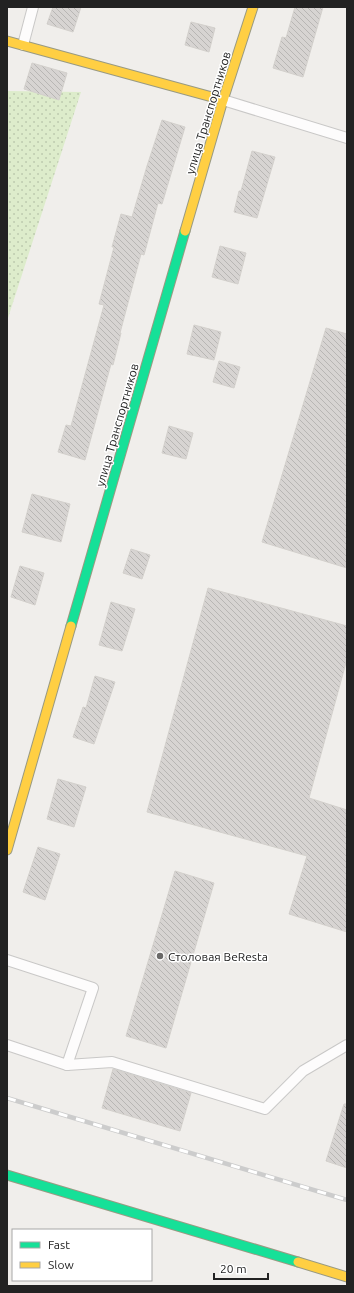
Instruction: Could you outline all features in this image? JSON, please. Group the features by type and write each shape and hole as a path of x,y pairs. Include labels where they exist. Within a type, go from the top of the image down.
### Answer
{"street":[{"name":"улица Транспортников","path":"7,850 223,100 253,7"},
{"path":"7,41 223,100"},
{"path":"7,1175 347,1277"}],"lane":[{"path":"23,45 33,7"},
{"path":"223,100 347,138"},
{"path":"7,960 93,988 67,1065"},
{"path":"7,1045 67,1065 112,1062 265,1109 303,1071 347,1045"}],"green space":[{"path":"7,91 81,92 7,321"}],"building":[{"path":"53,7 81,7 73,32 47,24"},
{"path":"295,7 323,7 303,77 273,68 282,37 286,38"},
{"path":"191,22 215,28 209,52 185,45"},
{"path":"32,63 67,73 59,100 24,89"},
{"path":"162,120 185,127 162,204 158,203 144,255 141,254 113,365 111,364 85,460 58,452 66,425 71,426 104,305 99,304 121,214 132,217"},
{"path":"252,151 275,157 257,218 234,212"},
{"path":"220,246 246,253 238,284 212,277"},
{"path":"194,325 221,332 214,360 187,354"},
{"path":"326,328 347,334 347,568 262,542"},
{"path":"219,361 240,367 234,388 213,382"},
{"path":"169,426 193,433 186,459 162,453"},
{"path":"32,494 70,504 61,542 22,532"},
{"path":"131,549 150,555 142,579 123,573"},
{"path":"20,566 44,573 35,605 11,597"},
{"path":"208,588 347,626 347,659 309,798 347,810 347,932 289,914 307,856 147,812"},
{"path":"111,602 135,609 122,651 99,645"},
{"path":"95,676 115,682 94,744 73,737 83,707 86,708"},
{"path":"58,779 86,787 74,827 47,819"},
{"path":"38,847 60,854 45,900 23,892"},
{"path":"175,871 214,883 166,1048 126,1036"},
{"path":"113,1069 191,1093 180,1131 102,1108"},
{"path":"344,1104 347,1104 347,1168 326,1161"}],"railway":[{"path":"7,1098 347,1200"}],"traffic: fast":[{"path":"71,626 185,231"},
{"path":"7,1175 298,1262"}],"traffic: slow":[{"path":"185,231 223,100 253,7"},
{"path":"7,41 223,100"},
{"path":"7,850 71,626"},
{"path":"298,1262 347,1277"}],"place":[{"name":"Столовая BeResta","path":"160,956"}]}
